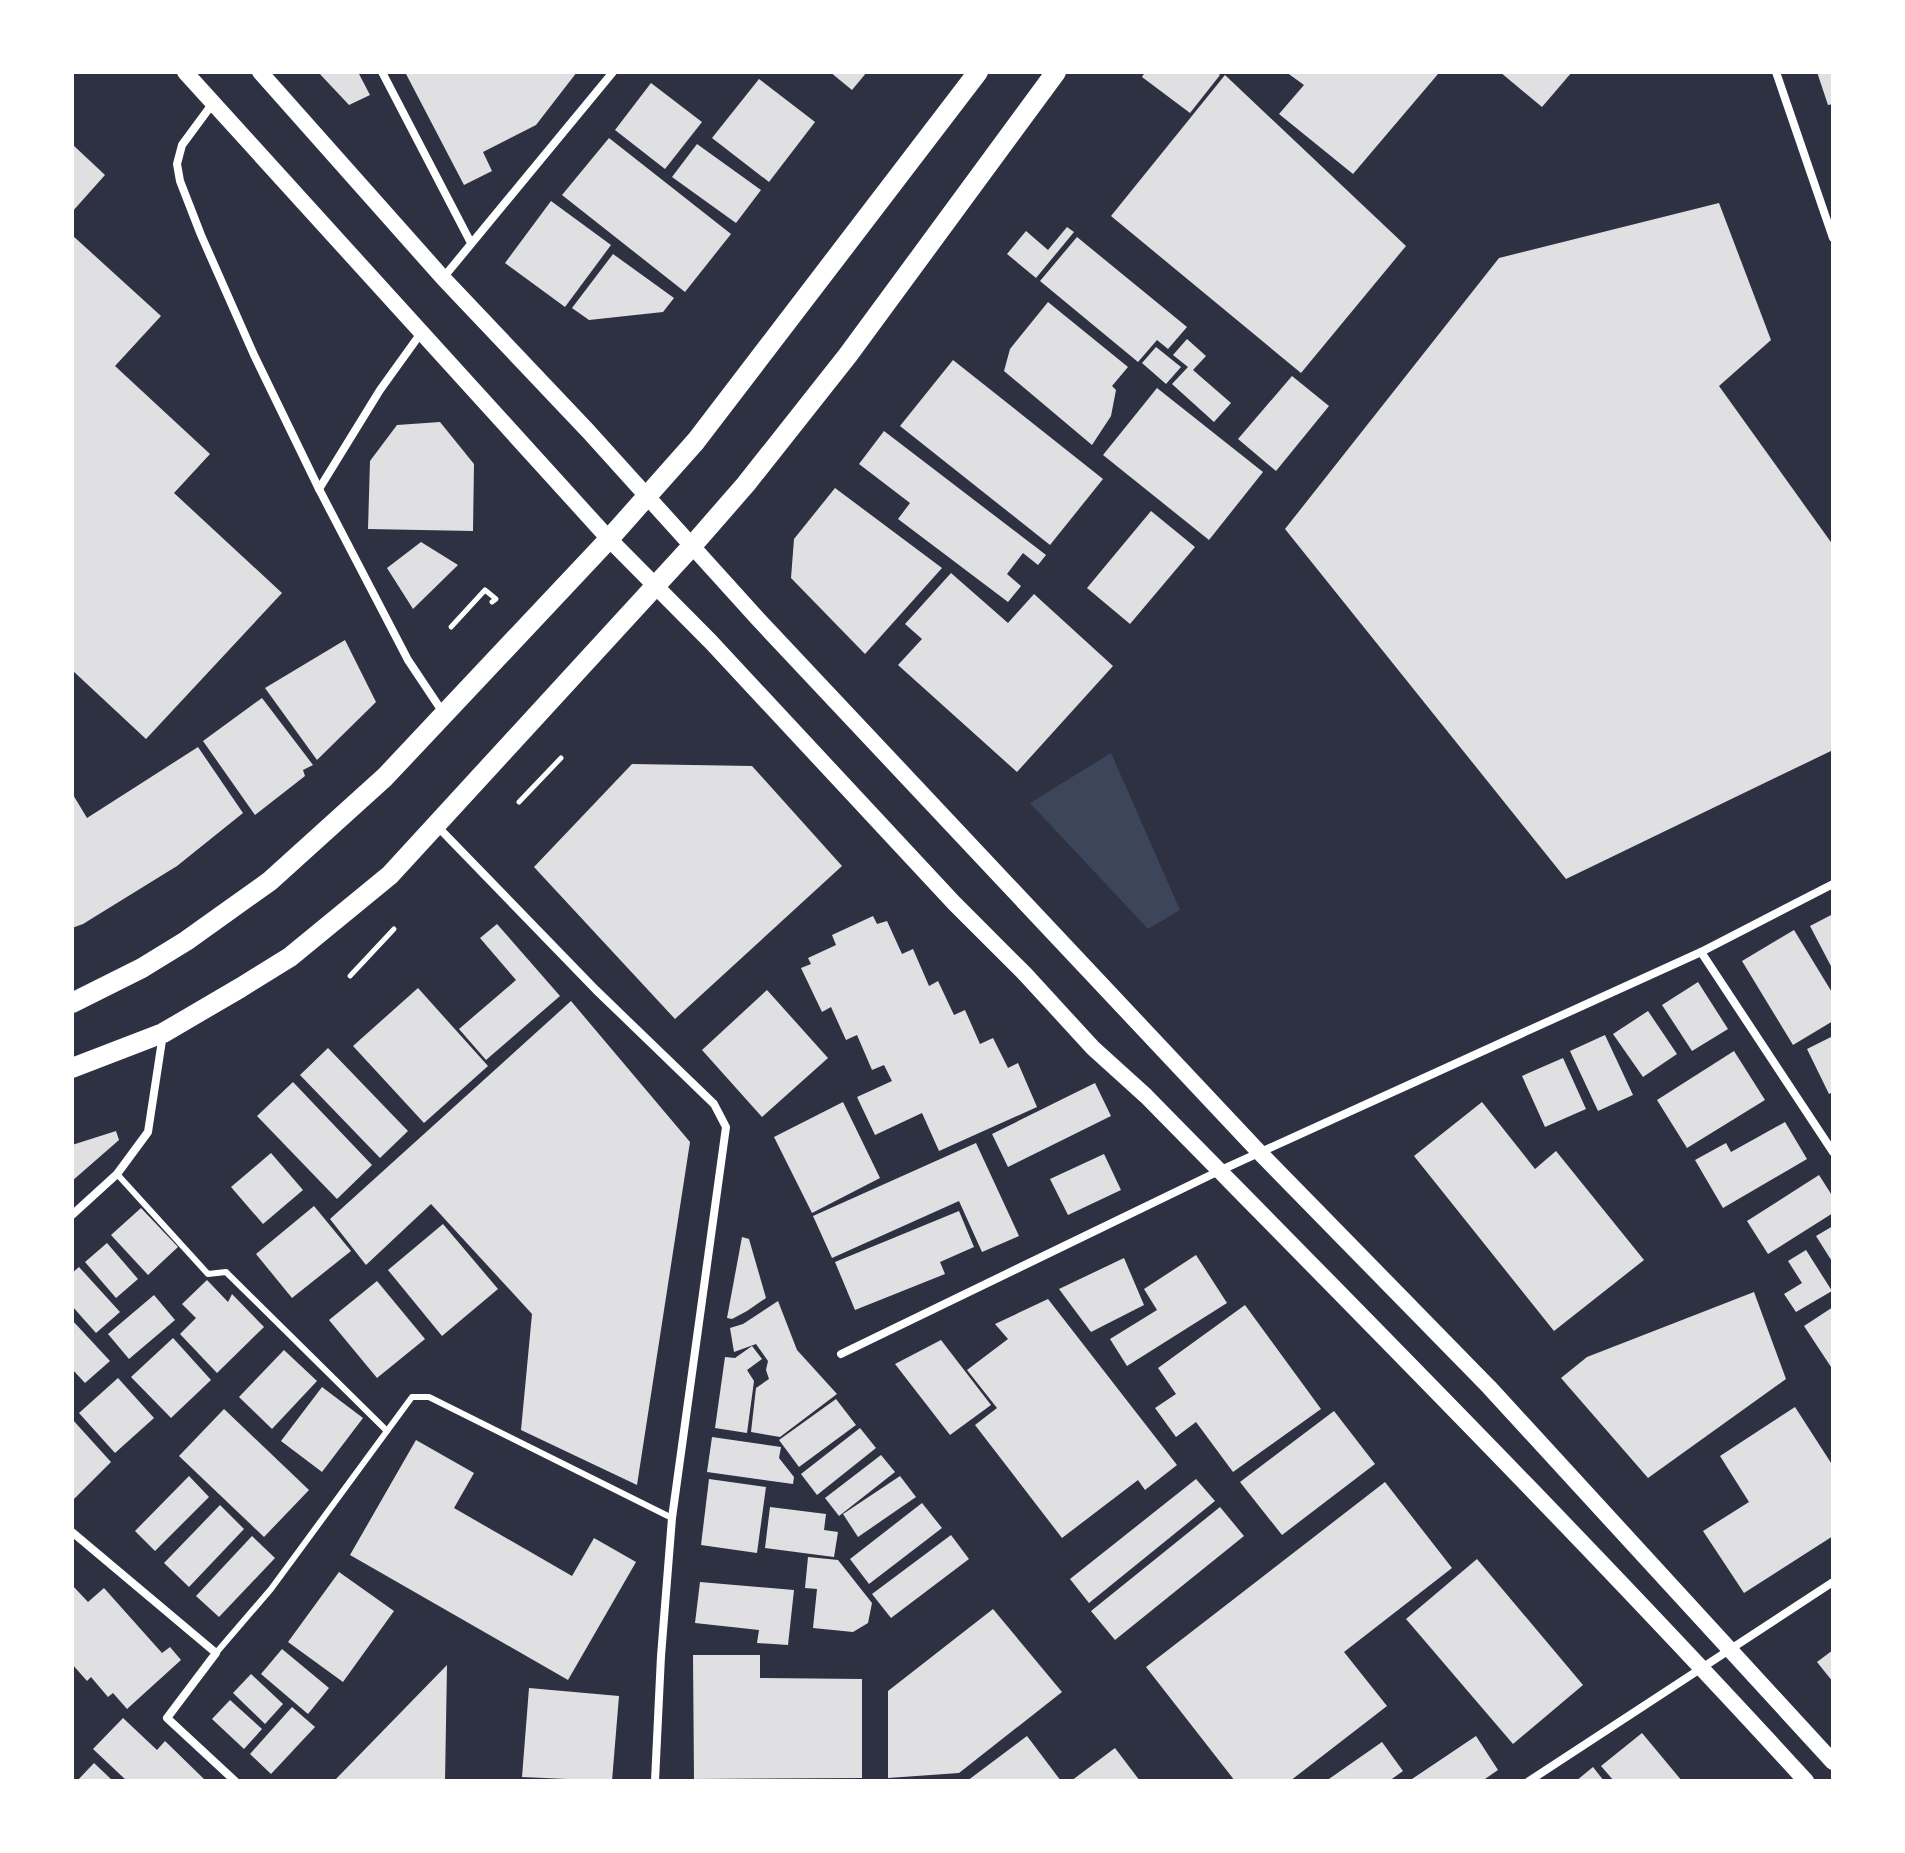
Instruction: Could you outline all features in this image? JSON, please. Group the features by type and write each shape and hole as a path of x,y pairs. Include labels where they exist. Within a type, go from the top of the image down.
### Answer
{"main road":[{"path":"185,72 609,539 1093,1048 1451,1405 1704,1669 1806,1781"},
{"path":"260,72 443,278 647,498 1260,1153 1489,1387 1833,1762"},
{"path":"72,1003 142,968 186,941 270,881 385,777 647,498 696,441 978,72"},
{"path":"72,1068 163,1033 290,957 390,875 746,484 848,355 1056,72"}],"street":[{"path":"382,72 471,243"},
{"path":"443,278 613,72"},
{"path":"1776,72 1833,238"},
{"path":"213,103 182,145 177,164 180,181 254,355 319,489 408,660 445,715"},
{"path":"319,489 380,390 421,332"},
{"path":"436,825 596,990 714,1104 726,1127 672,1518 655,1781"},
{"path":"841,1354 1219,1171 1701,952 1833,884"},
{"path":"1701,952 1833,1152"},
{"path":"72,1215 117,1174 148,1132 154,1110 163,1033"},
{"path":"72,1532 216,1653 167,1718 235,1781"},
{"path":"1529,1781 1833,1582"}],"lane":[{"path":"117,1174 208,1274 226,1272 387,1431"},
{"path":"216,1653 271,1589 412,1397 429,1397 672,1518"}],"path":[{"path":"451,627 485,590 496,599"},
{"path":"519,802 561,758"},
{"path":"350,976 394,929"}],"shaded area":[{"path":"1111,753 1180,910 1148,929 1030,803"}],"building":[{"path":"318,72 358,72 370,95 349,105"},
{"path":"405,72 577,72 536,125 483,152 492,171 464,185"},
{"path":"830,72 867,72 852,90"},
{"path":"1145,72 1216,72 1220,75 1190,113 1142,77"},
{"path":"1286,72 1438,74 1353,174 1279,114 1304,85"},
{"path":"1500,72 1572,72 1542,107"},
{"path":"1817,72 1833,72 1833,104 1828,105"},
{"path":"1225,75 1406,246 1301,373 1111,216"},
{"path":"759,79 815,122 769,182 712,138"},
{"path":"651,83 702,122 665,169 615,130"},
{"path":"609,138 731,234 685,292 562,195"},
{"path":"72,144 105,175 72,212"},
{"path":"697,144 761,190 736,223 672,177"},
{"path":"551,201 611,245 565,307 505,263"},
{"path":"1719,203 1771,340 1719,386 1833,545 1833,750 1566,879 1285,529 1499,258"},
{"path":"1067,227 1074,232 1036,278 1007,254 1026,231 1048,250"},
{"path":"72,235 161,316 115,366 210,454 174,493 282,593 146,739 72,670"},
{"path":"1077,237 1187,327 1168,349 1157,340 1138,362 1040,281"},
{"path":"613,254 674,298 663,312 589,320 572,308"},
{"path":"1048,302 1128,367 1112,386 1116,390 1111,416 1092,445 1004,371 1010,349"},
{"path":"1187,339 1206,356 1193,370 1231,403 1214,422 1172,384 1188,367 1173,355"},
{"path":"1156,347 1181,367 1166,384 1142,363"},
{"path":"953,360 1103,479 1050,545 900,426"},
{"path":"1292,376 1329,406 1276,471 1238,439"},
{"path":"1157,388 1263,472 1209,540 1103,455"},
{"path":"440,422 474,464 473,531 368,529 370,461 397,425"},
{"path":"884,431 1046,555 1038,565 1023,553 1007,574 1021,586 1008,602 898,519 910,503 859,464"},
{"path":"835,488 942,568 865,654 791,578 794,539"},
{"path":"1151,511 1195,547 1130,624 1087,588"},
{"path":"421,542 458,565 413,609 387,568"},
{"path":"951,573 1008,623 1034,594 1113,666 1017,772 898,665 922,639 905,624"},
{"path":"345,640 376,702 317,760 265,688"},
{"path":"262,698 313,765 303,770 305,776 255,815 203,741"},
{"path":"198,747 243,813 177,866 72,928 72,793 87,818"},
{"path":"632,764 752,766 842,866 675,1019 534,867"},
{"path":"1833,914 1833,970 1810,926"},
{"path":"873,916 877,924 887,921 902,954 913,949 929,986 938,981 954,1015 965,1010 980,1044 993,1038 1008,1068 1018,1063 1037,1107 939,1151 922,1113 875,1135 857,1097 892,1081 884,1065 872,1070 857,1035 846,1040 831,1007 822,1012 801,968 811,964 808,958 836,945 832,935"},
{"path":"497,924 560,996 486,1060 459,1029 516,980 480,938"},
{"path":"1794,930 1833,994 1833,1021 1793,1045 1742,961"},
{"path":"1698,982 1728,1029 1692,1051 1662,1005"},
{"path":"418,988 488,1066 424,1123 353,1046"},
{"path":"767,990 828,1058 762,1117 702,1050"},
{"path":"571,1001 690,1142 637,1485 521,1430 532,1314 431,1204 366,1265 330,1219"},
{"path":"1648,1011 1677,1054 1643,1077 1613,1034"},
{"path":"1605,1035 1633,1095 1598,1111 1570,1051"},
{"path":"1833,1036 1833,1092 1829,1094 1807,1049"},
{"path":"328,1048 408,1131 380,1158 300,1075"},
{"path":"1734,1051 1765,1100 1687,1148 1657,1100"},
{"path":"1563,1058 1586,1109 1545,1127 1522,1076"},
{"path":"293,1082 372,1165 337,1199 257,1116"},
{"path":"1095,1083 1111,1116 1008,1167 992,1134"},
{"path":"843,1102 880,1178 812,1213 774,1137"},
{"path":"1482,1102 1535,1169 1556,1151 1644,1260 1554,1331 1414,1156"},
{"path":"1785,1122 1807,1159 1723,1208 1695,1160 1726,1143 1731,1152"},
{"path":"116,1131 119,1140 72,1181 72,1145"},
{"path":"976,1143 1019,1236 982,1252 959,1201 832,1258 813,1216"},
{"path":"271,1153 303,1190 263,1224 231,1187"},
{"path":"1104,1154 1121,1190 1068,1215 1050,1179"},
{"path":"1819,1175 1833,1197 1833,1213 1768,1254 1747,1221"},
{"path":"314,1206 351,1251 292,1298 256,1254"},
{"path":"141,1208 178,1247 148,1275 111,1235"},
{"path":"959,1211 974,1247 940,1262 945,1274 855,1310 835,1262"},
{"path":"443,1224 498,1289 442,1336 388,1270"},
{"path":"1833,1226 1833,1263 1816,1236"},
{"path":"742,1237 749,1239 766,1298 732,1319 727,1318"},
{"path":"107,1243 138,1279 116,1298 85,1262"},
{"path":"1806,1250 1832,1291 1796,1312 1784,1294 1802,1283 1788,1261"},
{"path":"1196,1255 1227,1303 1127,1366 1110,1339 1157,1310 1144,1289"},
{"path":"1124,1258 1144,1305 1091,1332 1059,1289"},
{"path":"79,1267 120,1312 96,1333 72,1306 72,1273"},
{"path":"207,1280 228,1302 232,1294 264,1327 217,1373 180,1334 196,1318 182,1304"},
{"path":"377,1281 425,1339 377,1378 329,1320"},
{"path":"1754,1292 1786,1379 1648,1478 1561,1378 1587,1357"},
{"path":"154,1295 175,1320 129,1359 108,1334"},
{"path":"1048,1299 1177,1465 1145,1490 1138,1480 1062,1538 975,1425 997,1408 967,1370 1008,1339 995,1324"},
{"path":"778,1301 797,1350 837,1394 780,1437 751,1432 756,1388 769,1379 766,1370 768,1361 756,1344 734,1352 730,1328 743,1324"},
{"path":"1245,1305 1321,1409 1233,1472 1196,1422 1176,1437 1155,1408 1176,1394 1158,1368"},
{"path":"1833,1307 1833,1370 1804,1326"},
{"path":"72,1320 110,1361 85,1383 72,1369"},
{"path":"173,1338 211,1380 171,1418 131,1377"},
{"path":"941,1340 991,1405 950,1435 895,1364"},
{"path":"752,1346 762,1359 747,1370 754,1381 747,1433 715,1428 725,1357 735,1358"},
{"path":"284,1350 317,1381 272,1429 239,1397"},
{"path":"118,1378 154,1418 115,1453 79,1413"},
{"path":"322,1387 363,1418 322,1472 281,1441"},
{"path":"836,1399 856,1425 799,1467 779,1440"},
{"path":"1795,1407 1833,1466 1833,1536 1744,1593 1703,1531 1749,1502 1720,1456"},
{"path":"224,1409 309,1490 264,1537 179,1456"},
{"path":"1334,1411 1375,1464 1282,1535 1240,1482"},
{"path":"72,1419 111,1462 72,1501"},
{"path":"860,1428 876,1448 817,1495 801,1474"},
{"path":"712,1437 781,1447 779,1458 794,1477 793,1484 707,1472"},
{"path":"416,1440 474,1473 454,1508 572,1576 594,1538 636,1562 568,1680 350,1555"},
{"path":"881,1455 895,1472 839,1516 825,1498"},
{"path":"189,1476 209,1497 155,1551 135,1531"},
{"path":"900,1476 916,1497 858,1537 843,1514"},
{"path":"709,1479 766,1487 757,1553 701,1545"},
{"path":"1196,1479 1215,1501 1089,1603 1070,1579"},
{"path":"1385,1482 1452,1568 1344,1652 1387,1706 1290,1781 1235,1781 1146,1667"},
{"path":"922,1503 942,1528 869,1584 850,1559"},
{"path":"220,1505 244,1529 189,1587 164,1563"},
{"path":"770,1507 826,1514 824,1530 838,1532 834,1557 765,1548"},
{"path":"1220,1507 1244,1536 1115,1640 1091,1611"},
{"path":"951,1535 969,1559 891,1618 872,1594"},
{"path":"252,1536 275,1558 219,1617 196,1596"},
{"path":"808,1557 838,1560 872,1603 868,1623 853,1632 813,1628 817,1589 805,1588"},
{"path":"1477,1559 1583,1685 1513,1744 1406,1619"},
{"path":"339,1572 394,1611 343,1682 288,1642"},
{"path":"700,1582 794,1590 788,1645 757,1643 759,1630 695,1623"},
{"path":"72,1585 88,1602 104,1588 162,1653 170,1647 181,1660 127,1709 113,1693 108,1697 91,1677 87,1681 72,1664"},
{"path":"993,1609 1062,1692 959,1773 888,1778 888,1691"},
{"path":"282,1649 329,1688 308,1714 261,1674"},
{"path":"1833,1650 1833,1682 1817,1662"},
{"path":"693,1655 760,1655 760,1678 862,1679 862,1778 694,1779"},
{"path":"447,1665 445,1781 334,1781"},
{"path":"251,1674 283,1704 265,1724 233,1693"},
{"path":"529,1688 619,1696 612,1781 522,1777"},
{"path":"230,1700 262,1729 244,1749 212,1719"},
{"path":"292,1707 315,1727 271,1774 250,1754"},
{"path":"123,1718 157,1750 165,1741 204,1779 127,1781 93,1749"},
{"path":"1642,1733 1682,1781 1614,1781 1601,1766"},
{"path":"1027,1736 1061,1781 967,1781"},
{"path":"1476,1736 1498,1770 1482,1781 1409,1781"},
{"path":"1382,1742 1403,1771 1389,1781 1326,1781"},
{"path":"1115,1748 1140,1781 1071,1781"},
{"path":"94,1763 113,1781 77,1781"},
{"path":"1593,1767 1604,1781 1576,1781"}]}
